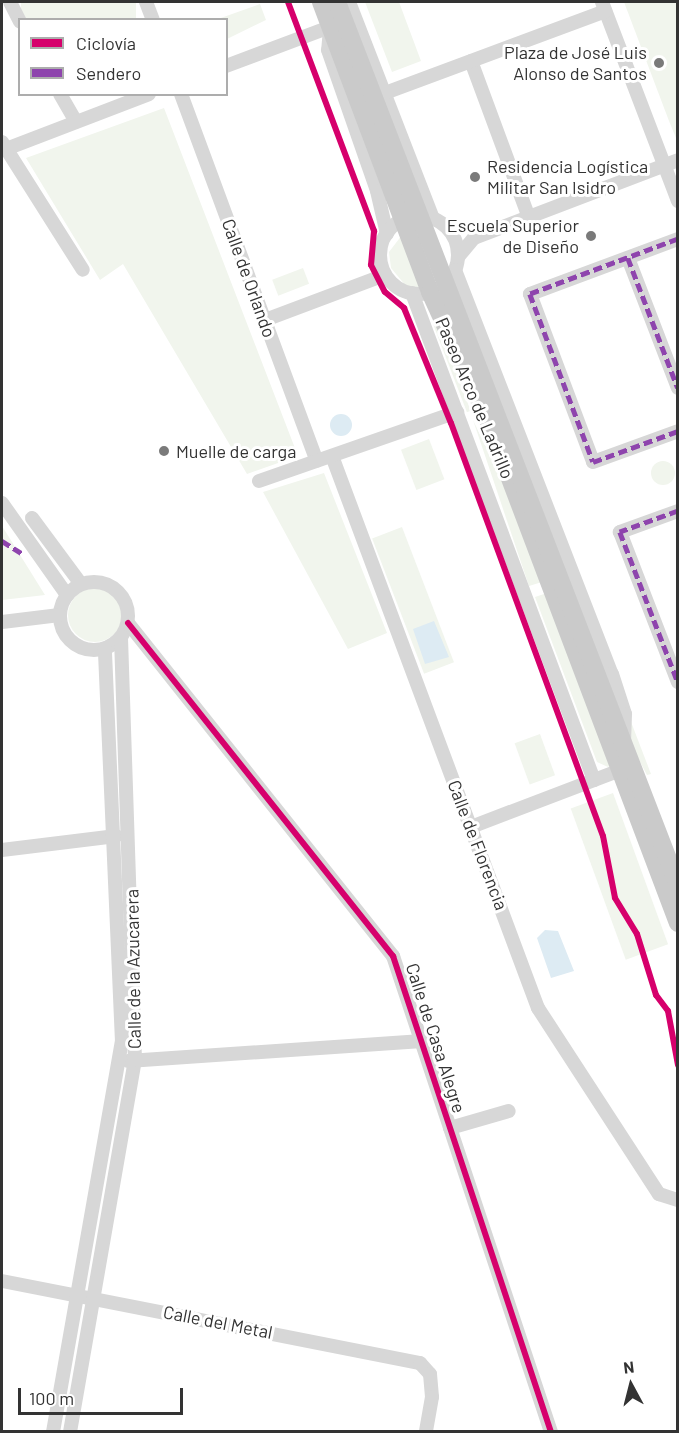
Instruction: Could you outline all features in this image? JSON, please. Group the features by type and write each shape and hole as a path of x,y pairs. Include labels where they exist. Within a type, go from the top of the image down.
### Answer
{"main road":[{"name":"Paseo Arco de Ladrillo","path":"321,2 339,27 418,218 486,416 620,770 671,885 678,922"},
{"name":"Paseo Arco de Ladrillo","path":"337,2 339,27"},
{"name":"Paseo Arco de Ladrillo","path":"440,279 510,438 625,747 675,863 671,885"}],"street":[{"path":"10,2 18,18"},
{"path":"146,2 152,18"},
{"name":"Paseo Arco de Ladrillo","path":"348,2 328,50 387,234"},
{"name":"Paseo Arco de Ladrillo","path":"348,2 385,93 418,218"},
{"path":"385,93 471,61 604,6 678,201"},
{"path":"228,65 339,27"},
{"path":"471,61 529,218"},
{"path":"61,96 76,122"},
{"path":"83,270 4,145 76,122 144,96"},
{"name":"Calle de Orlando","path":"182,96 317,461"},
{"path":"440,279 474,238 678,160"},
{"path":"383,275 387,234 418,218 450,232 474,238"},
{"path":"440,279 450,232"},
{"path":"678,239 530,294 593,462 678,431"},
{"path":"628,258 678,388"},
{"path":"264,320 383,275 440,279"},
{"name":"Paseo Arco de Ladrillo","path":"440,279 457,412 594,780"},
{"path":"259,481 457,412"},
{"name":"Calle de Florencia","path":"332,456 538,1008 659,1194 678,1200"},
{"path":"2,503 67,596"},
{"path":"678,510 620,532 678,682"},
{"path":"32,518 81,584"},
{"path":"102,582 120,593 128,623 120,638 105,648 74,643 60,615 67,596 81,584 102,582"},
{"path":"2,622 60,615"},
{"name":"Calle de Casa Alegre","path":"128,623 382,938 397,965 551,1431"},
{"name":"Calle de la Azucarera","path":"70,1431 135,1060 120,638"},
{"name":"Calle de la Azucarera","path":"53,1431 120,1061 116,836 105,648"},
{"path":"471,827 620,770 625,747"},
{"path":"2,850 116,836"},
{"path":"120,1061 422,1041"},
{"path":"450,1128 509,1111"},
{"name":"Calle del Metal","path":"2,1281 398,1356 420,1363 430,1374 426,1431"}],"shaded area":[{"path":"21,2 136,2 136,18 21,18"},
{"path":"365,2 399,2 421,61 392,72"},
{"name":"Plaza de José Luis Alonso de Santos","path":"624,2 677,2 676,138 669,121"},
{"path":"260,4 266,20 228,39 228,18 221,18"},
{"path":"164,108 298,456 247,474 123,264 100,280 26,158"},
{"path":"402,235 421,284 419,289 406,286 391,268 389,252"},
{"path":"303,268 309,284 278,296 272,280"},
{"path":"437,323 471,411 467,412 433,324"},
{"path":"341,414 349,417 352,425 349,433 341,436 333,433 330,425 333,417"},
{"path":"473,420 510,497 542,582 529,586"},
{"path":"429,439 444,479 416,490 401,450"},
{"path":"663,461 671,465 675,473 671,481 663,485 655,481 651,473 655,465"},
{"path":"324,473 387,633 348,649 263,492"},
{"path":"2,526 45,595 2,600"},
{"path":"402,527 454,662 424,674 372,538"},
{"path":"95,588 105,590 114,596 120,605 122,615 120,625 114,634 105,640 95,642 85,640 76,634 70,625 68,615 70,605 76,596 85,590"},
{"path":"547,593 611,765 608,767 597,762 535,597"},
{"path":"434,621 449,657 425,664 413,629"},
{"path":"628,714 651,774 647,775 629,741"},
{"path":"540,734 555,775 530,785 515,743"},
{"path":"613,793 668,944 626,960 571,808"},
{"path":"545,930 558,931 574,971 551,978 537,938"}],"marked path":[{"path":"678,239 530,294 593,462 678,431"},
{"path":"628,258 678,388"},
{"path":"678,511 620,532 678,682"},
{"path":"2,541 23,554"}],"cycle path":[{"path":"288,2 374,231 371,265 385,292 404,308 451,423 603,836 615,898 637,934 656,995 668,1011 678,1065"},
{"path":"128,623 393,956 551,1432"}],"place":[{"name":"Plaza de José Luis Alonso de Santos","path":"659,63"},
{"name":"Residencia Logística Militar San Isidro","path":"475,177"},
{"name":"Escuela Superior de Diseño","path":"591,236"},
{"name":"Muelle de carga","path":"164,451"}]}
